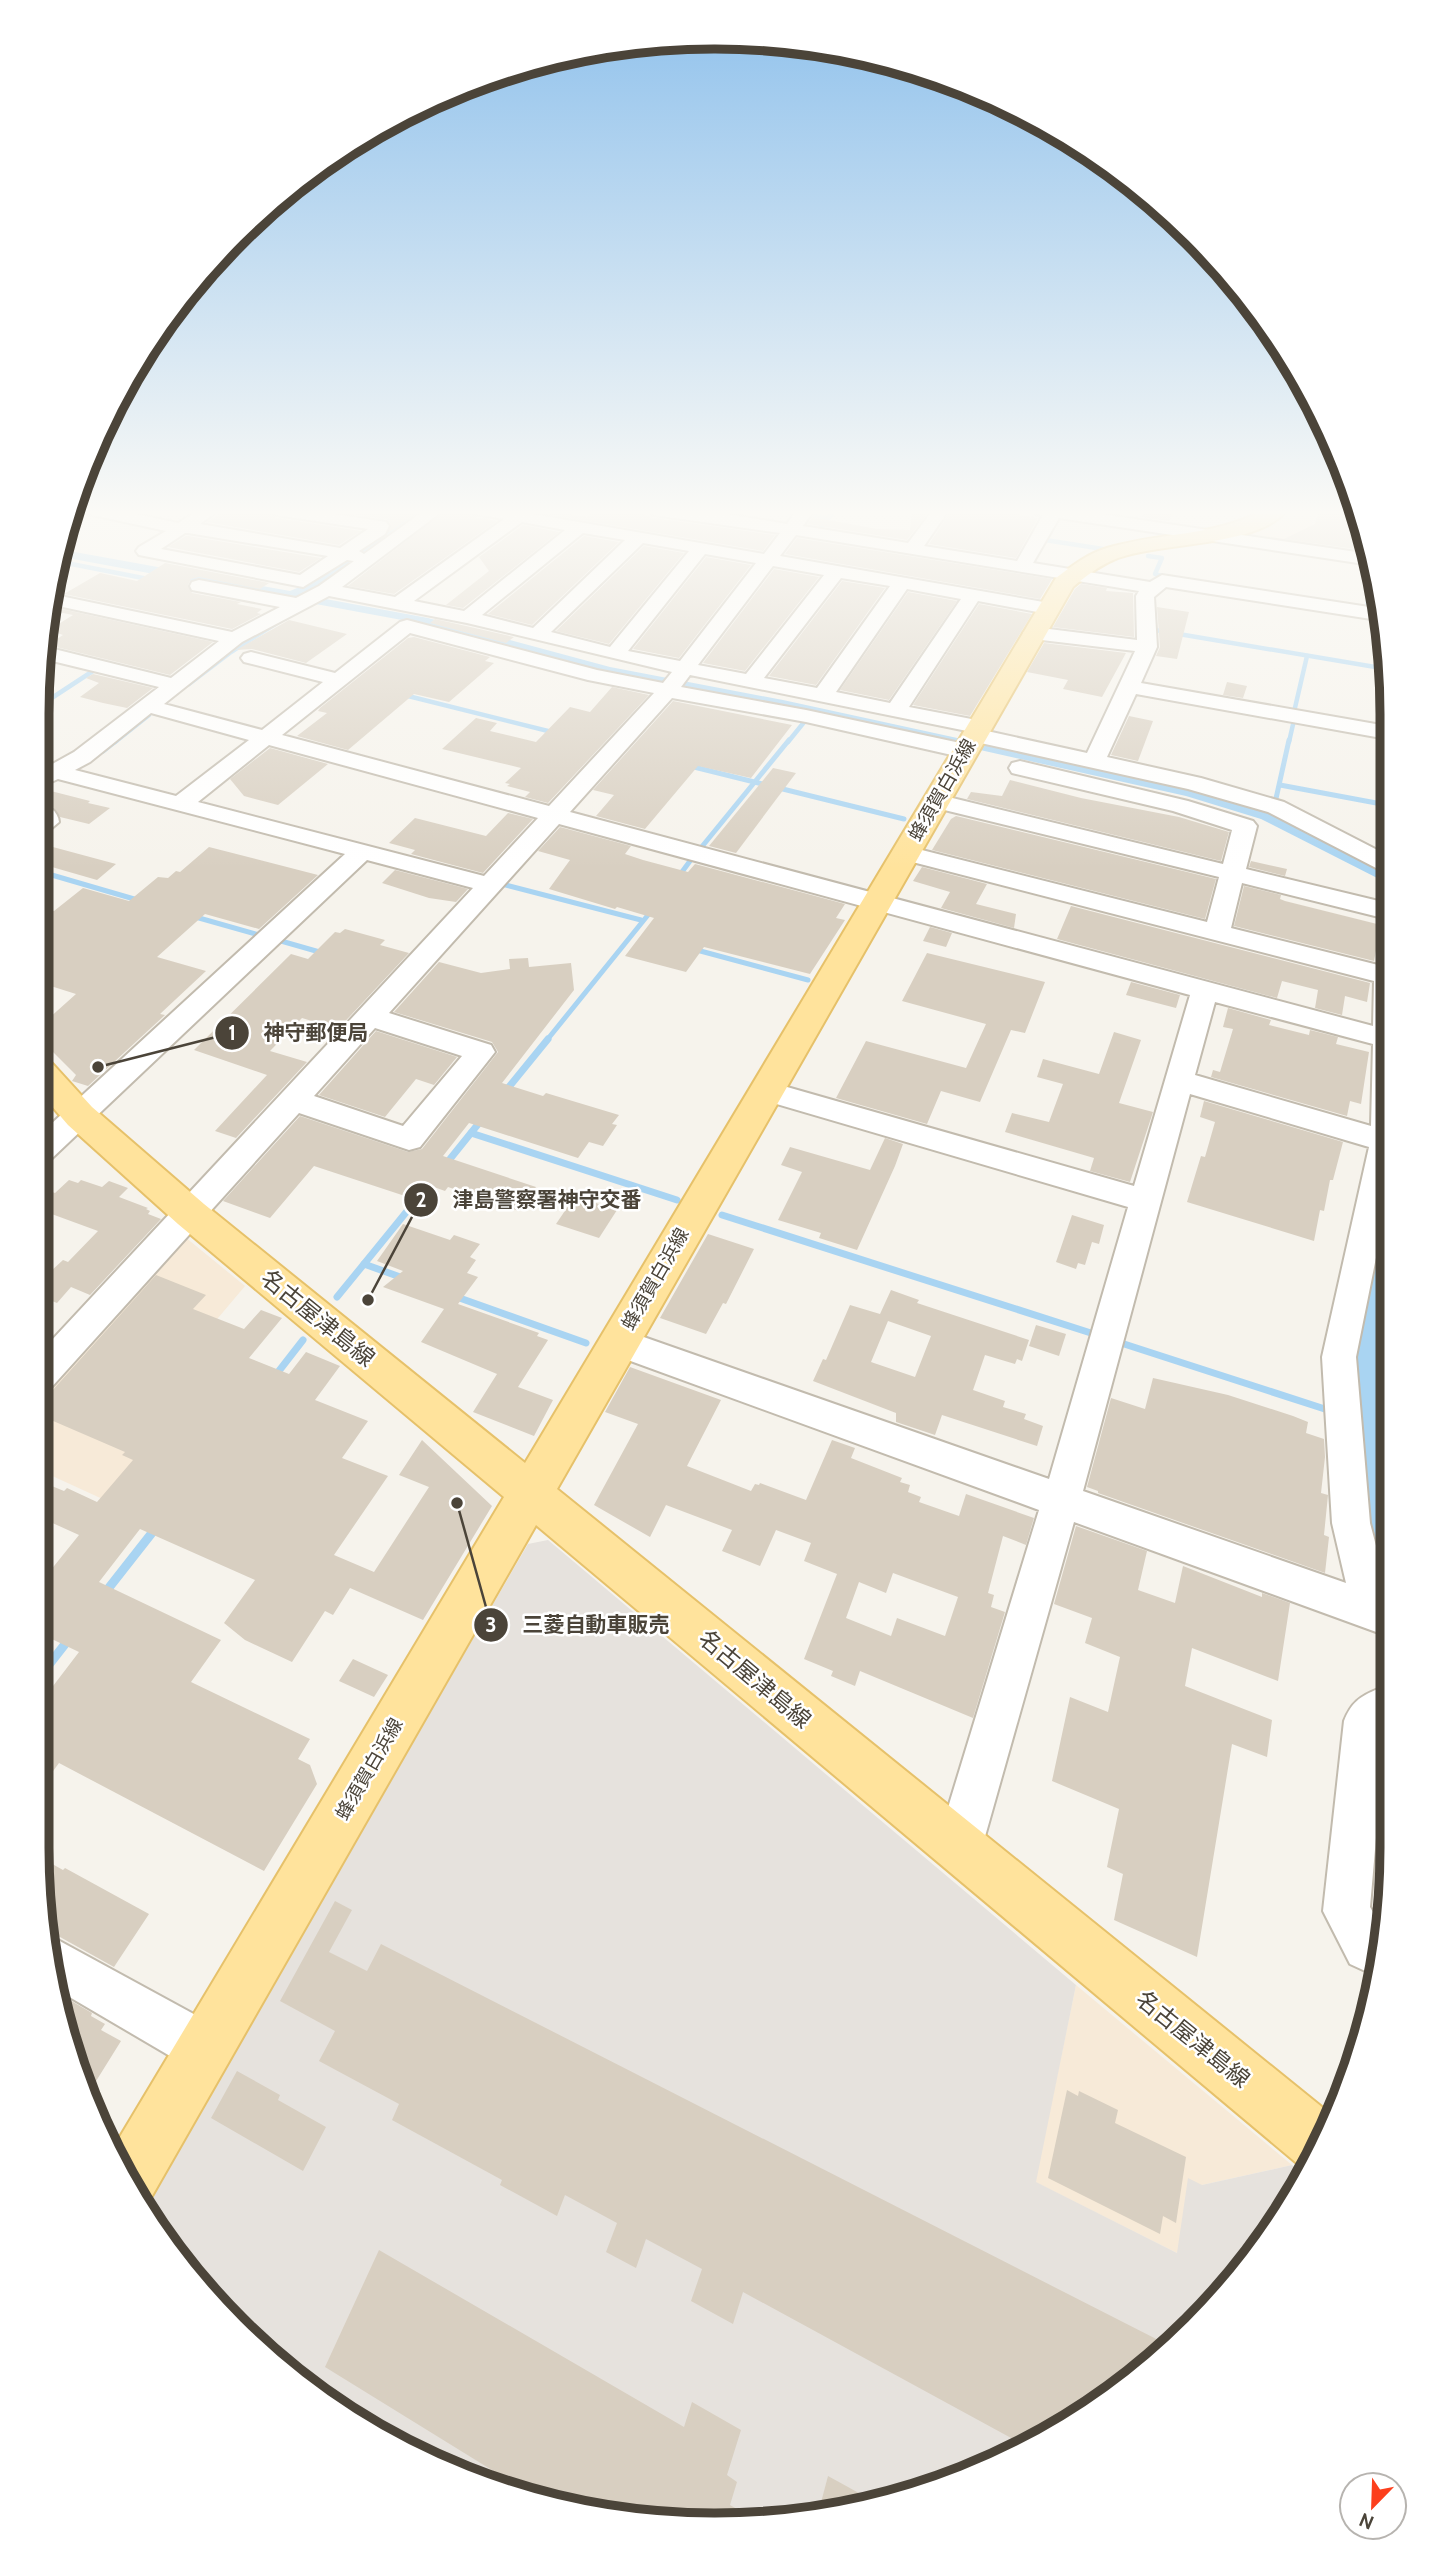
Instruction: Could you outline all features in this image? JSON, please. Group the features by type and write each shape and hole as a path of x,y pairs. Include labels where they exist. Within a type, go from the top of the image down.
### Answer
{"main road":[{"name":"蜂須賀白浜線","path":"133,2171 1035,630"},
{"name":"名古屋津島線","path":"49,1081 80,1116 191,1214 1313,2138"}],"street":[{"path":"196,630 236,638"},
{"path":"49,775 82,757 236,638 252,630"},
{"path":"182,803 402,630"},
{"path":"420,630 595,676 674,683 751,681 896,710 970,742 1245,825 1217,932"},
{"path":"517,630 615,654 674,683 806,716 1094,761 1193,783 1276,807 1380,860"},
{"path":"538,635 544,630"},
{"path":"615,654 635,630"},
{"path":"49,1367 555,816 674,683 713,630"},
{"path":"751,681 791,630"},
{"path":"823,695 869,630"},
{"path":"896,710 950,630"},
{"path":"1094,761 1147,647 1146,630"},
{"path":"1033,633 1147,647"},
{"path":"52,655 176,684"},
{"path":"251,658 338,680"},
{"path":"1129,687 1380,732"},
{"path":"148,706 1380,1036"},
{"path":"49,776 176,804 182,803 491,885"},
{"path":"936,801 1380,909"},
{"path":"49,1143 363,851"},
{"path":"906,853 1380,971"},
{"path":"959,1847 1061,1501 1205,990"},
{"path":"295,1100 409,1139 481,1052 370,1017"},
{"path":"1180,1081 1380,1140"},
{"path":"766,1091 1146,1201"},
{"path":"1380,1168 1339,1357 1351,1523 1380,1609"},
{"path":"618,1342 1380,1614"},
{"path":"1372,1949 1367,1947 1346,1910 1365,1721 1380,1711"},
{"path":"60,1965 205,2048"}],"shaded area":[{"path":"185,1237 245,1286 143,1407 155,1523 49,1474 49,1379"},
{"path":"548,1540 1076,1985 1036,2182 1177,2253 1188,2178 1202,2185 1292,2165 1297,2169 1268,2217 1242,2253 1185,2318 1120,2375 1047,2424 1009,2444 928,2478 844,2500 801,2507 758,2512 671,2512 585,2500 542,2490 501,2478 420,2444 345,2401 309,2375 276,2348 214,2286 187,2253 148,2196 528,1544"},
{"path":"1076,1985 1292,2165 1202,2185 1177,2253 1035,2182"}],"water":[{"path":"443,630 471,630 610,667 783,700 1192,789 1266,811 1380,868 1380,879 1261,819 1186,796 949,743 602,672"},
{"path":"1380,1213 1380,1559 1363,1525 1349,1365"}],"building":[{"path":"55,630 156,630 213,642 170,675 53,646 53,641 63,635 55,632"},
{"path":"272,630 329,630 347,634 306,663 252,649 236,650"},
{"path":"455,630 481,630 514,637 506,643"},
{"path":"557,630 621,630 609,644"},
{"path":"648,630 701,630 679,658 633,649"},
{"path":"728,630 778,630 745,671 703,663"},
{"path":"805,630 855,630 816,685 769,676"},
{"path":"882,630 937,630 889,700 840,690"},
{"path":"962,630 1023,630 970,716 913,705"},
{"path":"1074,630 1134,630 1134,637"},
{"path":"1159,630 1185,630 1177,659 1156,656 1160,647"},
{"path":"414,637 490,657 485,661 494,663 449,702 414,694 348,750 297,736 327,713 318,711 320,708 408,638"},
{"path":"1044,643 1126,653 1102,697 1063,689 1068,680 1027,672"},
{"path":"93,674 153,688 127,708 80,697 99,683 86,678"},
{"path":"1227,682 1247,686 1243,698 1223,695"},
{"path":"612,687 649,695 548,803 525,797 530,792 507,786 510,784 505,783 521,768 442,749 476,718 497,723 490,731 536,742 570,707 590,712"},
{"path":"673,701 792,725 751,778 698,766 645,829 596,816 614,795 593,790"},
{"path":"1129,716 1153,721 1138,761 1111,755"},
{"path":"270,748 328,764 278,805 244,796 230,779"},
{"path":"773,768 796,773 736,853 709,846"},
{"path":"1010,780 1081,798 1179,817 1229,832 1221,861 967,799 971,792 1002,796"},
{"path":"49,791 110,808 89,824 60,817 49,805"},
{"path":"508,813 533,819 483,873 411,854 415,850 389,843 415,818 486,836"},
{"path":"956,816 1216,879 1205,919 932,850 951,819"},
{"path":"560,827 631,846 625,854 643,860 688,872 695,864 845,904 836,918 845,920 810,974 704,947 686,972 625,956 654,918 549,889 570,860 538,851"},
{"path":"49,846 116,864 97,880 49,866"},
{"path":"209,847 318,875 259,929 205,914 157,957 206,971 160,1014 165,1015 88,1086 72,1081 76,1075 49,1048 49,1018 76,994 49,985 49,910 54,911 83,888 129,901 158,877 168,878 176,871 180,872"},
{"path":"1251,861 1287,869 1285,876 1249,867"},
{"path":"922,867 987,884 976,904 1016,914 1014,928 941,908 950,892 913,881"},
{"path":"395,870 468,889 456,902 429,898 382,883"},
{"path":"1244,886 1281,895 1280,899 1285,901 1380,925 1380,930 1374,961 1234,926"},
{"path":"1071,906 1370,983 1367,1002 1345,996 1342,1015 1315,1008 1318,990 1282,981 1277,998 1057,939"},
{"path":"930,927 952,933 946,947 923,941"},
{"path":"345,929 385,940 380,945 409,953 338,1029 302,1018 270,1051 307,1062 236,1138 215,1131 267,1075 194,1050 291,954 308,959 335,932 340,933"},
{"path":"927,953 1045,982 1025,1033 1011,1030 980,1102 941,1091 927,1124 836,1098 866,1041 966,1068 986,1024 902,1001"},
{"path":"528,958 529,967 571,963 574,990 502,1083 619,1115 612,1124 617,1125 603,1146 589,1142 578,1158 469,1123 443,1156 536,1187 519,1211 448,1187 445,1191 420,1182 408,1197 314,1166 270,1218 223,1201 300,1116 408,1152 422,1149 498,1052 492,1042 394,1012 439,962 481,973 510,969 509,959"},
{"path":"1131,982 1180,995 1176,1008 1126,995"},
{"path":"1228,1008 1271,1020 1269,1025 1309,1035 1310,1030 1338,1037 1336,1044 1369,1052 1361,1104 1350,1101 1347,1116 1211,1077 1213,1070 1220,1072 1233,1029 1223,1027"},
{"path":"376,1031 457,1057 434,1085 416,1079 385,1117 319,1095"},
{"path":"1114,1032 1141,1040 1119,1103 1153,1112 1130,1182 1090,1171 1094,1158 1005,1132 1012,1113 1049,1122 1063,1084 1037,1077 1043,1059 1099,1074"},
{"path":"1204,1101 1343,1142 1333,1180 1330,1180 1324,1211 1320,1210 1314,1241 1187,1202 1201,1156 1205,1157 1215,1122 1200,1117"},
{"path":"885,1138 903,1144 857,1250 819,1238 821,1233 778,1220 802,1172 781,1165 790,1147 870,1170"},
{"path":"69,1180 78,1183 81,1180 102,1187 109,1181 128,1188 119,1197 148,1208 148,1214 161,1219 90,1295 71,1287 57,1303 49,1300 49,1273 63,1260 68,1262 98,1231 49,1213 49,1191 55,1193"},
{"path":"575,1196 617,1210 599,1238 556,1224"},
{"path":"1072,1215 1104,1225 1099,1244 1092,1242 1085,1265 1078,1263 1076,1269 1056,1262"},
{"path":"403,1224 450,1240 454,1235 480,1244 470,1257 476,1260 467,1273 478,1277 458,1304 539,1333 537,1336 548,1340 518,1387 553,1400 534,1436 473,1412 497,1374 421,1342 444,1309 383,1287 403,1271 377,1261"},
{"path":"708,1234 754,1249 726,1304 723,1303 706,1334 660,1318"},
{"path":"156,1275 206,1295 193,1309 244,1329 261,1310 282,1318 249,1358 289,1374 306,1352 340,1366 315,1400 368,1421 342,1458 388,1476 334,1555 374,1572 429,1487 399,1475 422,1440 492,1506 423,1620 350,1588 333,1615 325,1611 292,1662 245,1640 224,1623 255,1580 140,1529 99,1582 221,1640 191,1682 310,1739 298,1759 310,1765 317,1784 264,1871 59,1763 49,1777 49,1691 79,1652 49,1638 49,1572 79,1535 49,1521 49,1485 64,1491 67,1488 97,1502 133,1460 122,1455 125,1452 49,1419 51,1392"},
{"path":"891,1290 919,1300 917,1303 1029,1340 1022,1361 1017,1359 1015,1364 985,1355 973,1390 1005,1401 1003,1407 1026,1414 1024,1419 1043,1426 1037,1446 942,1415 935,1435 896,1422 896,1413 813,1381 823,1359 826,1360 850,1305 880,1314","holes":["888,1321 931,1336 915,1377 871,1362"]},
{"path":"1036,1325 1066,1334 1059,1356 1029,1346"},
{"path":"630,1367 721,1400 687,1466 751,1491 755,1484 760,1483 806,1500 832,1440 855,1448 851,1458 902,1478 900,1482 910,1485 908,1492 921,1497 919,1502 959,1516 966,1494 1034,1518 1026,1545 1003,1536 988,1593 994,1595 991,1607 1005,1612 973,1718 860,1671 855,1686 831,1676 833,1671 804,1659 837,1574 804,1561 811,1543 776,1530 760,1566 722,1551 732,1530 666,1505 650,1537 594,1505 638,1424 605,1412","holes":["893,1573 958,1597 945,1636 897,1618 891,1636 846,1618 859,1582 886,1593"]},
{"path":"1153,1378 1228,1395 1293,1416 1308,1422 1306,1433 1324,1439 1321,1493 1328,1495 1324,1535 1329,1537 1325,1573 1087,1487 1111,1398 1145,1409"},
{"path":"1076,1526 1147,1551 1138,1590 1175,1603 1183,1566 1262,1597 1262,1593 1290,1603 1278,1681 1192,1648 1185,1686 1272,1720 1267,1757 1232,1744 1197,1957 1114,1920 1123,1874 1107,1867 1119,1809 1052,1781 1070,1697 1108,1712 1120,1657 1085,1643 1092,1618 1054,1604"},
{"path":"353,1659 388,1675 374,1697 339,1681"},
{"path":"49,1862 63,1870 65,1868 149,1914 114,1967 55,1934"},
{"path":"335,1901 352,1910 329,1952 367,1971 381,1944 1160,2341 1084,2401 1016,2441 743,2292 733,2324 691,2301 702,2269 646,2239 636,2268 606,2252 617,2223 565,2195 557,2216 500,2185 502,2180 392,2120 399,2104 319,2061 335,2031 280,2001"},
{"path":"67,1998 92,2013 91,2016 105,2024 101,2030 121,2041 93,2085"},
{"path":"237,2071 280,2095 278,2100 326,2127 303,2171 211,2118"},
{"path":"1067,2090 1078,2096 1079,2091 1118,2110 1115,2123 1186,2157 1176,2223 1163,2216 1160,2234 1048,2178"},
{"path":"379,2250 684,2427 692,2402 741,2430 727,2475 737,2482 730,2505 743,2512 671,2512 628,2507 585,2500 508,2480 325,2367"},
{"path":"828,2476 863,2495 844,2500 821,2504"}],"waterway":[{"path":"189,684 266,630"},
{"path":"1155,630 1379,668"},
{"path":"1294,712 1307,656"},
{"path":"49,700 96,669 92,668"},
{"path":"404,695 556,733"},
{"path":"115,742 149,715"},
{"path":"1289,742 1294,720"},
{"path":"788,742 805,721"},
{"path":"103,751 117,740"},
{"path":"755,782 789,740"},
{"path":"1275,803 1289,740"},
{"path":"690,766 755,782"},
{"path":"700,849 755,782"},
{"path":"755,782 904,819"},
{"path":"1280,785 1380,804"},
{"path":"679,876 690,861"},
{"path":"49,874 141,901"},
{"path":"502,884 641,920"},
{"path":"547,1040 652,910"},
{"path":"192,916 259,935"},
{"path":"281,941 323,953"},
{"path":"693,949 808,980"},
{"path":"504,1093 548,1039"},
{"path":"446,1164 483,1118"},
{"path":"471,1133 677,1200"},
{"path":"364,1264 434,1178"},
{"path":"722,1215 1094,1334"},
{"path":"337,1297 364,1264"},
{"path":"364,1264 403,1278"},
{"path":"454,1296 586,1343"},
{"path":"275,1376 303,1340"},
{"path":"1118,1342 1331,1411"},
{"path":"104,1594 155,1529"},
{"path":"49,1665 69,1639"}],"place":[{"name":"神守郵便局","path":"98,1067"},
{"name":"津島警察署神守交番","path":"368,1300"},
{"name":"三菱自動車販売","path":"457,1503"}]}
